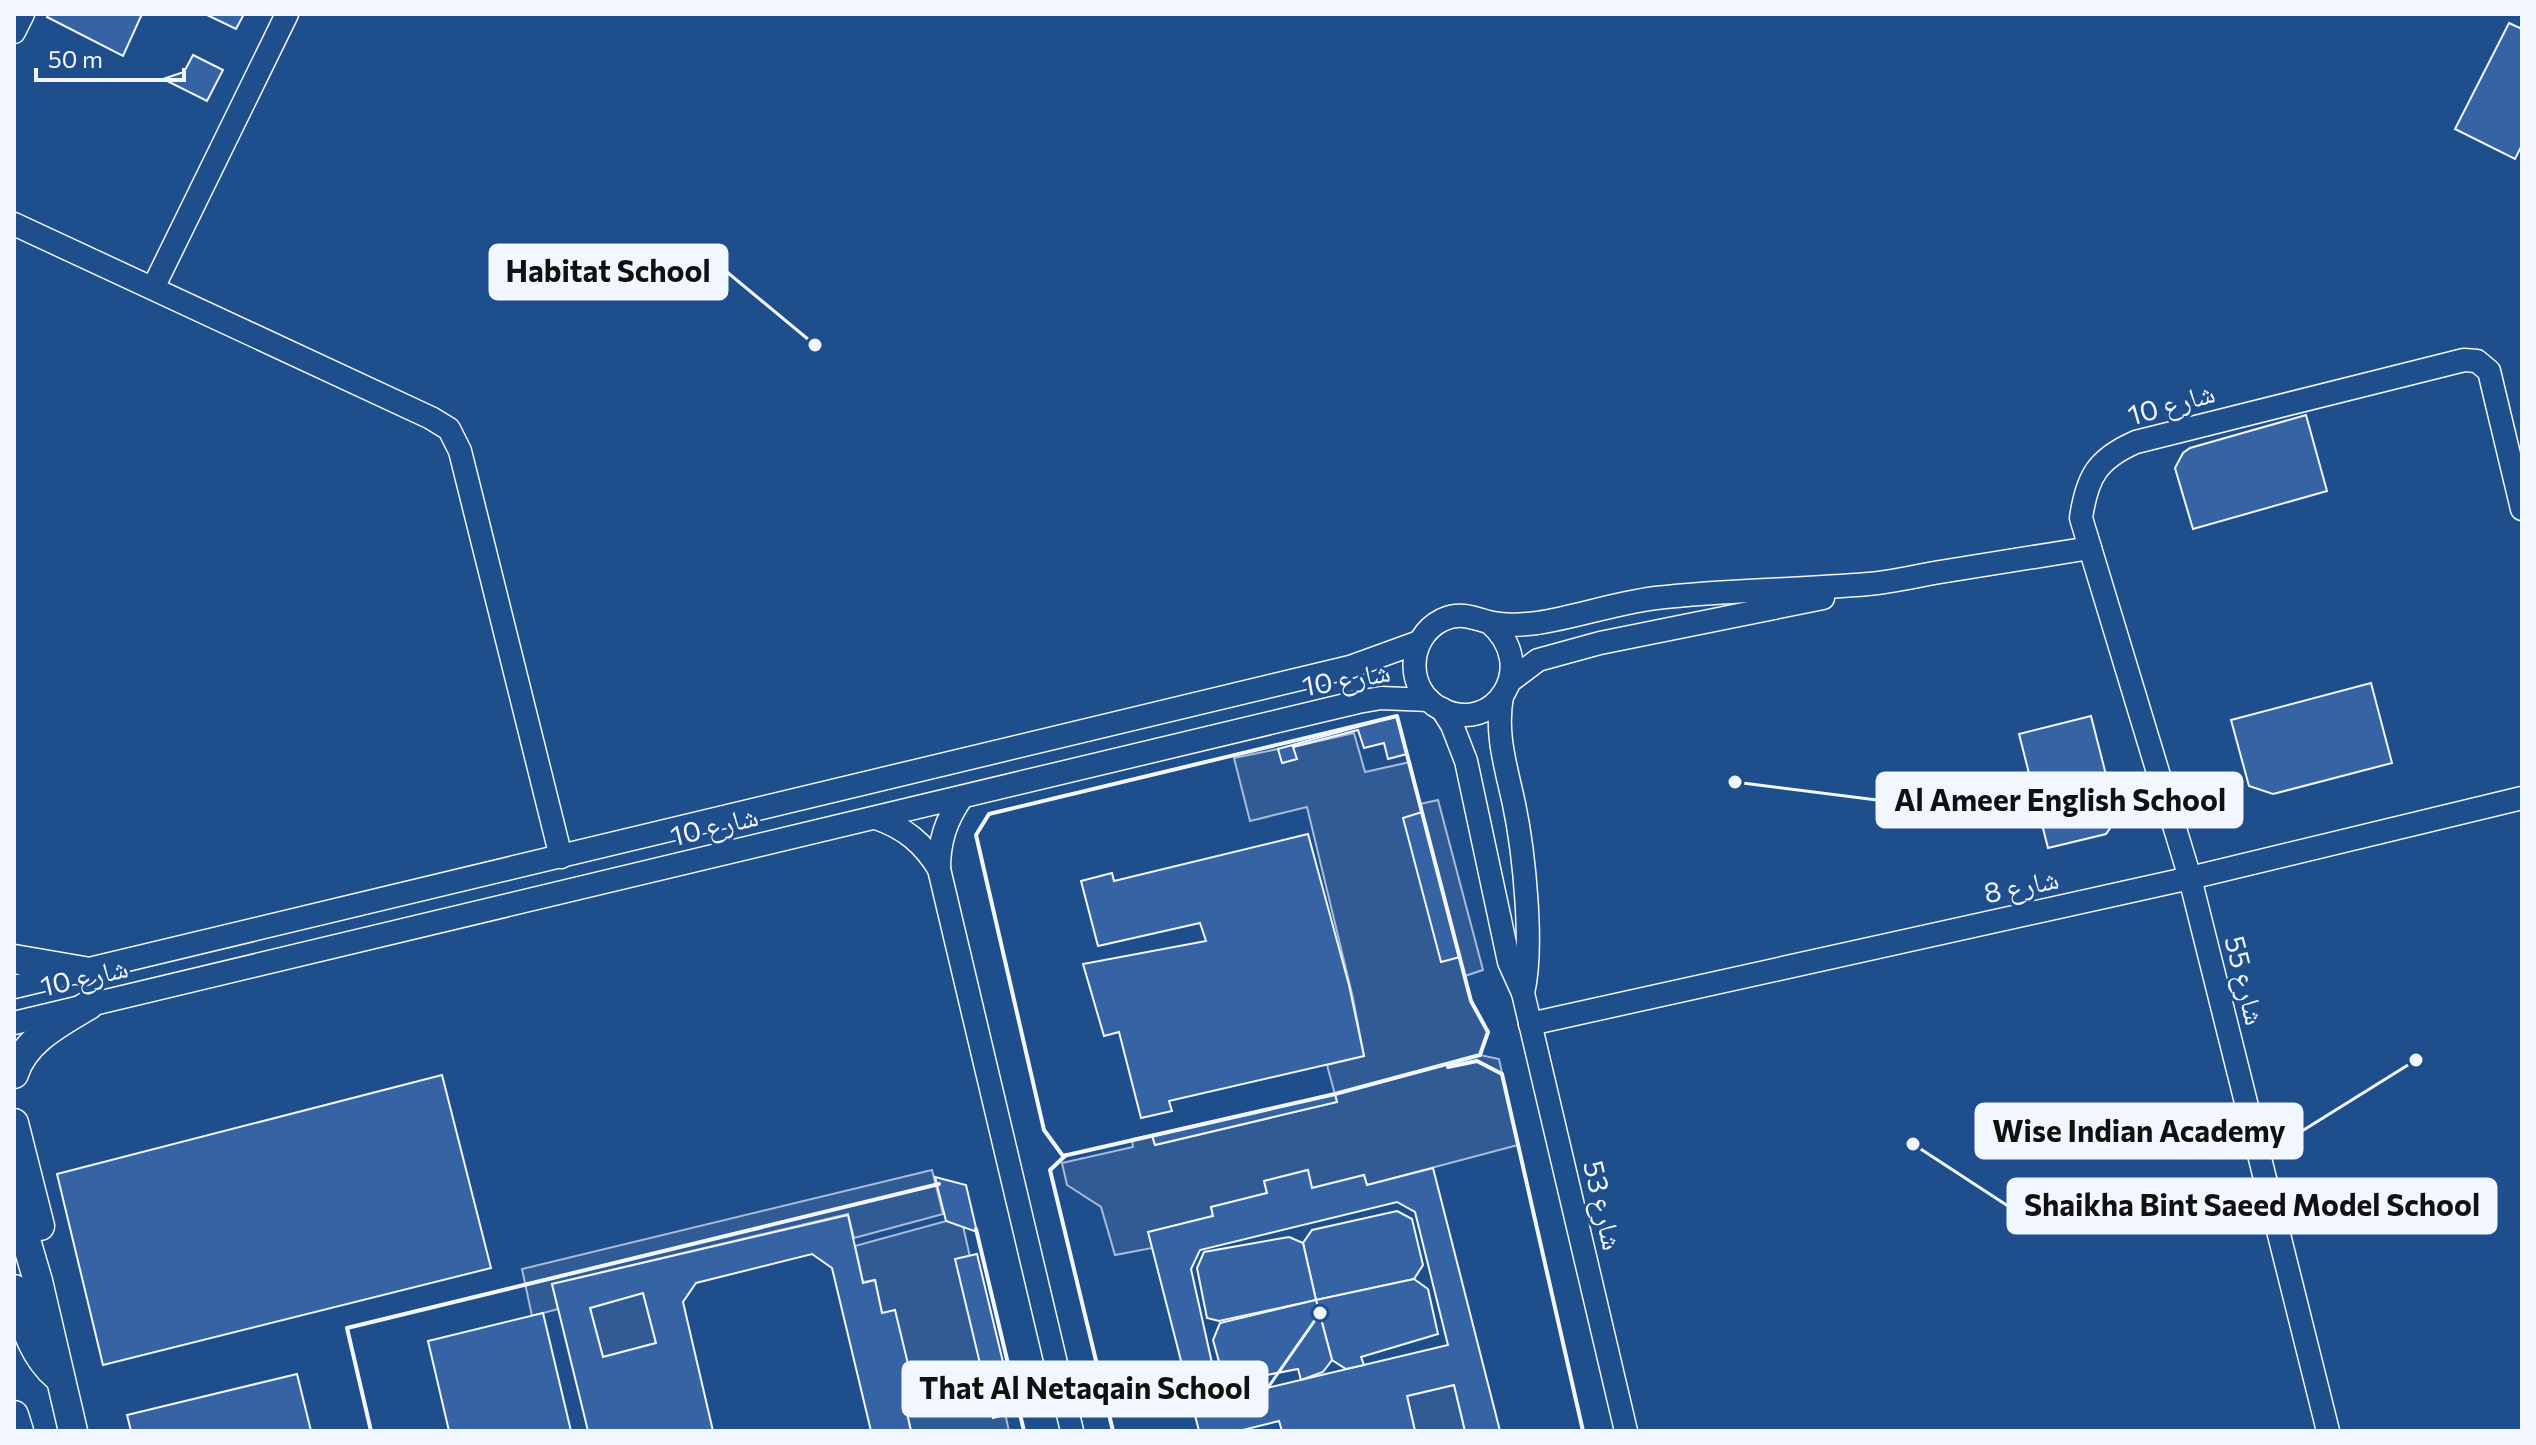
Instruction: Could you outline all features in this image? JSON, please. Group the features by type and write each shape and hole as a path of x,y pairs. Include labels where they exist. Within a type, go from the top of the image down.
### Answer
{"main road":[{"path":"14,959 84,971"},
{"path":"14,1074 37,1040 89,1005"},
{"path":"14,1123 45,1248 45,1259 26,1285"},
{"path":"14,1199 26,1285 60,1380 73,1431"},
{"path":"14,1415 19,1431"}],"street":[{"path":"14,32 23,14"},
{"path":"153,288 287,14"},
{"path":"14,224 449,429 460,451 561,857"},
{"name":"شارع 10","path":"2090,548 2081,518 2086,487 2103,461 2118,450 2155,436 2450,362 2477,361 2489,371 2522,509"},
{"path":"1866,584 1841,595 1600,643 1538,660 1490,707 1474,713 1458,714 1435,705 1420,688 1414,673 1414,657 1419,642 1429,629 1442,620 1458,615 1474,616 1489,622 1541,622 1635,601 1866,584 2090,548"},
{"name":"شارع 55","path":"2090,548 2190,878 2328,1431"},
{"path":"1696,596 1706,608 1701,622"},
{"path":"1489,622 1502,633 1510,647 1513,664 1506,688"},
{"name":"شارع 10","path":"14,987 1350,667 1419,642"},
{"name":"شارع 53","path":"1506,688 1499,732 1518,823 1527,927 1527,973 1523,993"},
{"name":"شارع 10","path":"14,1023 1358,702 1405,697 1435,705"},
{"name":"شارع 53","path":"1435,705 1452,725 1466,761 1509,962 1523,993 1626,1431"},
{"path":"939,869 943,831 962,797"},
{"name":"شارع 8","path":"1530,1024 2190,878 2522,798"},
{"path":"876,818 896,825 913,836 928,851 939,869 1072,1431"}],"shaded area":[{"path":"1354,733 1365,772 1410,762 1420,804 1438,800 1483,970 1465,976 1471,1001 1488,1032 1480,1055 1499,1059 1518,1145 1367,1185 1364,1175 1312,1188 1307,1170 1264,1181 1267,1193 1211,1207 1213,1216 1149,1232 1152,1248 1115,1255 1101,1207 1067,1185 1062,1163 1133,1147 1132,1139 1152,1135 1155,1145 1337,1102 1327,1065 1364,1056 1307,807 1250,821 1234,758 1278,749 1283,763 1296,759 1293,747"},
{"path":"932,1170 943,1214 854,1238 848,1214 552,1284 558,1309 532,1316 522,1269"},
{"path":"961,1217 1009,1431 911,1431 903,1396 915,1393 882,1313 875,1280 863,1282 855,1246"},
{"path":"643,1293 656,1343 603,1357 590,1308"},
{"path":"1454,1385 1465,1431 1415,1431 1407,1396"}],"building":[{"path":"49,14 142,14 123,56 47,17"},
{"path":"205,14 244,14 236,29"},
{"path":"2509,23 2522,29 2522,145 2515,159 2455,129"},
{"path":"193,55 223,70 207,101 163,79 184,72"},
{"path":"2306,415 2327,491 2193,529 2175,468 2183,453 2190,448"},
{"path":"2371,683 2392,763 2273,794 2249,786 2231,720"},
{"path":"1397,716 1407,754 1388,759 1384,743 1364,748 1358,730 1293,747 1297,759 1282,763 1278,749"},
{"path":"2091,716 2117,818 2106,834 2048,848 2019,734"},
{"path":"1422,812 1460,957 1441,962 1403,818"},
{"path":"1308,834 1349,985 1364,1056 1169,1101 1172,1111 1141,1118 1119,1032 1104,1036 1083,964 1206,941 1200,923 1098,946 1081,881 1112,873 1114,881"},
{"path":"442,1075 491,1268 103,1365 57,1174"},
{"path":"1335,1094 1337,1102 1155,1145 1152,1135"},
{"path":"1433,1168 1500,1431 1465,1431 1454,1385 1407,1396 1415,1431 1282,1431 1279,1421 1239,1431 1199,1431 1148,1232 1213,1216 1211,1207 1267,1193 1264,1181 1308,1170 1312,1188 1364,1175 1367,1185","holes":["1397,1202 1415,1212 1448,1345 1220,1399 1191,1269 1200,1250"]},
{"path":"935,1177 966,1185 977,1232 946,1221"},
{"path":"1397,1211 1412,1219 1423,1265 1414,1279 1316,1300 1303,1243 1312,1230"},
{"path":"848,1215 863,1283 875,1280 882,1313 895,1310 915,1393 903,1396 911,1431 871,1431 832,1268 812,1254 696,1283 683,1302 713,1431 588,1431 552,1284","holes":["643,1293 656,1343 603,1357 590,1308"]},
{"path":"1289,1237 1303,1243 1316,1300 1219,1321 1207,1318 1197,1268 1204,1252"},
{"path":"977,1254 1015,1412 993,1418 955,1259"},
{"path":"1414,1279 1428,1289 1438,1334 1361,1357 1364,1365 1346,1369 1332,1360 1316,1300"},
{"path":"1316,1300 1332,1360 1323,1372 1301,1380 1298,1369 1225,1383 1213,1340 1220,1323"},
{"path":"543,1313 571,1431 449,1431 428,1341"},
{"path":"297,1374 311,1431 131,1431 127,1415"}],"wall":[{"path":"1397,716 1471,1001 1488,1032 1480,1055 1335,1094 1063,1156 1044,1130 976,835 989,814 1397,716"},
{"path":"1448,1067 1477,1061 1502,1074 1583,1431"},
{"path":"1066,1155 1050,1170 1113,1431"},
{"path":"371,1431 347,1328 939,1184"},
{"path":"976,1229 1024,1431"}],"place":[{"name":"Habitat School","path":"815,345"},
{"name":"Al Ameer English School","path":"1735,782"},
{"name":"Wise Indian Academy","path":"2416,1060"},
{"name":"Shaikha Bint Saeed Model School","path":"1913,1144"},
{"name":"That Al Netaqain School","path":"1320,1313"}]}
